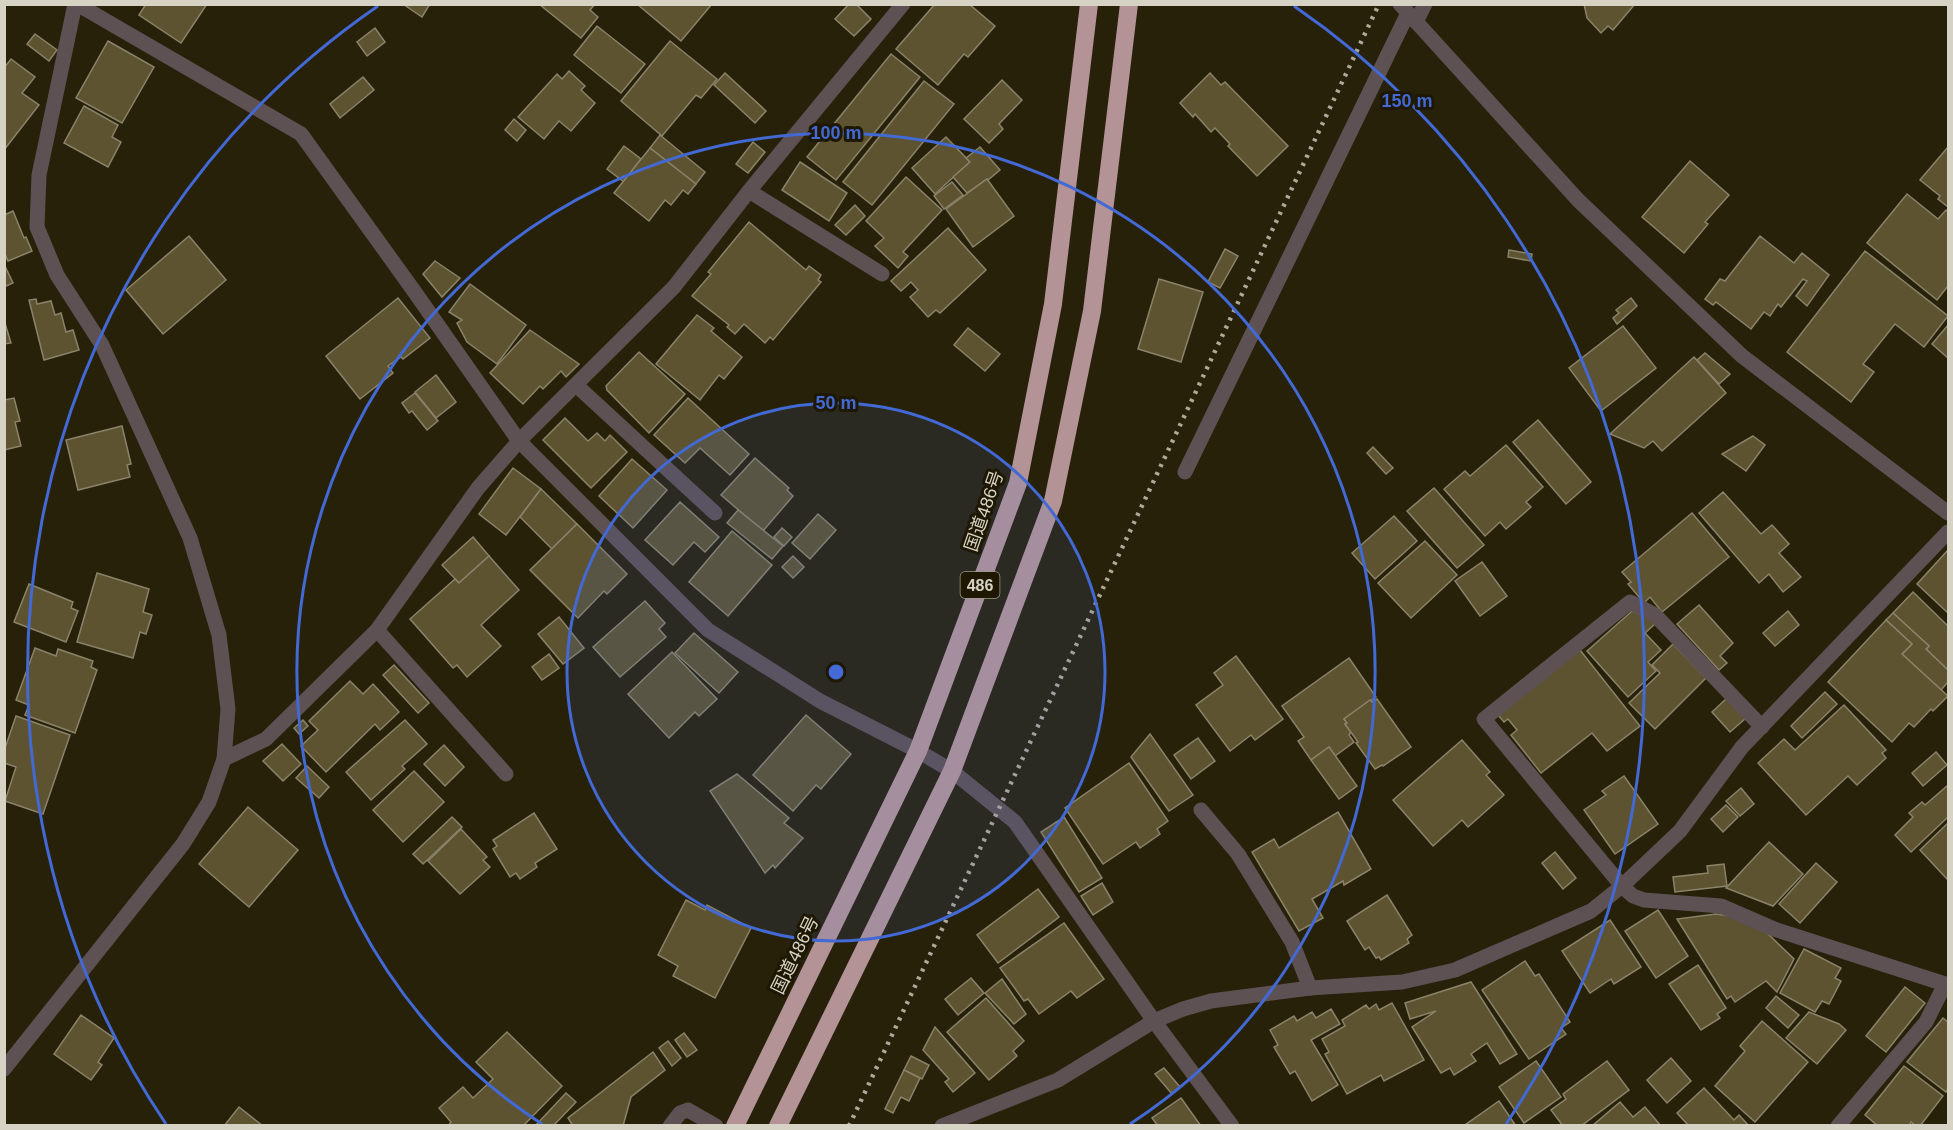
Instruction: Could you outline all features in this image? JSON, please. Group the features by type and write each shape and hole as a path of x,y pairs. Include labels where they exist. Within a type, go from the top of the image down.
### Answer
{"highway":[{"name":"国道486号","path":"735,1125 918,751 1018,483 1053,304 1089,4"},
{"name":"486","path":"778,1125 952,771 1053,501 1092,311 1129,4"}],"street":[{"path":"4,1069 183,844 209,802 224,759 228,709 219,635 190,538 102,345 57,275 37,227 39,174 76,4 301,134 519,441 708,630 820,701 952,771 1015,822 1155,1021 1232,1125"},
{"path":"224,759 266,739 377,630 478,488 519,441 674,287 749,191 903,4"},
{"path":"1185,472 1408,13 1425,4"},
{"path":"1408,13 1578,200 1742,356 1948,513"},
{"path":"749,191 882,274"},
{"path":"576,385 715,513"},
{"path":"942,1125 1058,1080 1155,1021 1183,1009 1211,1001 1310,987 1402,982 1455,970 1591,911 1622,886 1680,831 1743,747 1948,532"},
{"path":"1762,727 1656,615 1630,602 1484,719 1622,886 1634,896 1644,900 1721,906 1774,929 1947,984 1926,1022 1838,1125"},
{"path":"377,630 506,774"},
{"path":"1201,810 1238,854 1292,942 1310,987"},
{"path":"670,1125 680,1113 688,1110 716,1125"}],"building":[{"path":"146,4 207,4 181,43 139,15"},
{"path":"403,4 430,4 422,17"},
{"path":"539,4 595,4 590,10 598,17 581,38"},
{"path":"637,4 712,4 681,41"},
{"path":"849,4 856,4 871,19 854,36 835,19"},
{"path":"935,4 969,4 995,26 968,57 964,54 938,85 896,49"},
{"path":"1584,4 1635,4 1613,30 1608,26 1601,33 1587,18"},
{"path":"597,26 645,64 621,93 574,55"},
{"path":"375,28 385,42 367,56 357,42"},
{"path":"35,34 57,50 49,61 27,44"},
{"path":"108,41 154,67 122,123 76,98"},
{"path":"670,41 717,79 701,98 696,95 662,136 621,101"},
{"path":"891,54 920,77 836,180 807,157"},
{"path":"11,59 35,77 22,93 39,105 4,150 4,68"},
{"path":"569,71 585,86 581,90 595,103 571,131 559,121 544,139 518,117 557,74 562,79"},
{"path":"725,73 766,111 755,123 714,85"},
{"path":"1210,73 1221,85 1225,82 1288,146 1257,176 1228,146 1230,144 1215,128 1211,132 1195,114 1193,117 1180,103"},
{"path":"363,77 374,90 340,118 330,104"},
{"path":"1002,80 1022,100 999,124 1003,129 989,143 964,119"},
{"path":"924,81 954,104 872,205 843,182"},
{"path":"84,106 118,125 112,137 121,142 108,167 64,143"},
{"path":"514,119 526,130 517,141 505,130"},
{"path":"660,135 705,172 696,184 650,148"},
{"path":"946,137 970,162 935,194 912,168"},
{"path":"753,142 765,152 748,173 736,164"},
{"path":"624,146 641,159 624,182 607,169"},
{"path":"980,147 1000,170 967,193 953,177 970,162 966,158"},
{"path":"1948,147 1948,207 1938,199 1940,196 1920,180"},
{"path":"650,148 696,184 688,194 683,190 671,205 665,200 649,221 614,193"},
{"path":"1690,161 1729,195 1705,222 1708,224 1684,253 1642,217"},
{"path":"800,162 847,193 829,221 782,190"},
{"path":"906,177 942,210 903,252 908,256 898,268 875,246 884,238 866,221"},
{"path":"987,179 1014,216 973,247 946,209"},
{"path":"952,182 963,195 944,209 934,196"},
{"path":"1907,194 1938,219 1946,210 1948,212 1948,286 1937,300 1867,243"},
{"path":"855,205 865,216 846,235 835,225"},
{"path":"13,211 32,251 8,261 4,252 4,215"},
{"path":"749,222 806,270 809,266 821,275 818,280 821,282 773,340 770,337 765,343 744,324 735,334 727,327 729,325 692,296 711,274 708,272"},
{"path":"948,228 986,270 940,313 936,310 928,317 910,297 918,290 911,282 901,291 891,281"},
{"path":"189,236 226,280 163,334 126,290"},
{"path":"1760,236 1794,263 1802,253 1829,275 1807,306 1796,296 1807,281 1803,279 1781,307 1778,304 1770,316 1764,312 1751,329 1716,302 1713,305 1705,299 1720,279 1725,281"},
{"path":"1225,249 1238,256 1220,288 1208,282"},
{"path":"1509,250 1532,254 1531,261 1508,257"},
{"path":"1865,251 1948,316 1924,347 1895,324 1863,364 1874,372 1851,402 1787,352"},
{"path":"435,261 460,278 442,297 423,274"},
{"path":"4,264 13,283 4,287"},
{"path":"1159,279 1203,292 1181,362 1138,349"},
{"path":"470,284 526,325 497,364 467,342 457,323 462,320 449,312"},
{"path":"398,298 430,338 403,359 401,357 388,366 393,373 360,399 326,356"},
{"path":"1631,298 1637,306 1617,324 1613,318 1619,313 1616,310"},
{"path":"36,299 37,304 51,301 55,315 61,313 66,332 73,330 79,350 44,360 29,300"},
{"path":"697,315 714,328 711,331 742,357 724,379 719,375 700,400 656,364"},
{"path":"4,320 11,343 4,344"},
{"path":"1948,325 1948,358 1932,344"},
{"path":"1623,326 1656,368 1601,411 1569,368"},
{"path":"968,328 1000,354 985,371 954,345"},
{"path":"530,330 579,364 566,377 561,371 543,389 540,386 523,404 490,373"},
{"path":"639,352 685,394 649,433 607,390 606,386"},
{"path":"1705,353 1730,374 1719,384 1697,360"},
{"path":"1694,357 1726,393 1662,451 1653,441 1644,448 1610,434"},
{"path":"436,375 456,402 436,418 415,392"},
{"path":"415,393 438,421 427,430 412,411 409,413 402,403"},
{"path":"14,398 20,421 15,422 21,446 4,450 4,400"},
{"path":"688,398 749,454 730,475 700,448 685,463 654,435"},
{"path":"565,418 588,441 597,433 605,441 610,435 627,452 591,488 543,440"},
{"path":"1538,420 1591,482 1566,504 1513,442"},
{"path":"122,426 131,464 127,465 130,477 78,490 66,440"},
{"path":"1753,436 1765,445 1746,471 1722,454"},
{"path":"1506,445 1543,487 1526,502 1531,507 1506,529 1500,522 1485,536 1444,489 1465,471 1470,476"},
{"path":"1373,447 1393,468 1386,474 1367,453"},
{"path":"755,458 789,488 787,490 793,496 763,531 721,495"},
{"path":"632,459 667,490 633,528 599,496"},
{"path":"513,468 541,489 506,535 479,514"},
{"path":"1434,488 1484,545 1457,568 1407,511"},
{"path":"541,489 577,524 552,549 520,517"},
{"path":"1723,492 1761,534 1772,525 1789,544 1779,553 1801,577 1783,592 1769,574 1759,583 1699,513"},
{"path":"680,502 719,537 705,552 694,542 673,565 645,540"},
{"path":"738,510 783,546 772,559 727,523"},
{"path":"1692,513 1729,557 1662,612 1650,597 1644,603 1628,584 1631,582 1622,572"},
{"path":"818,514 836,530 810,559 792,543"},
{"path":"1394,516 1417,541 1375,579 1352,553"},
{"path":"577,524 627,574 607,594 604,591 578,618 530,570"},
{"path":"782,528 792,537 784,546 774,537"},
{"path":"732,531 772,565 728,616 689,582"},
{"path":"473,537 489,556 459,583 442,565"},
{"path":"1425,541 1457,575 1411,618 1378,583"},
{"path":"1948,550 1948,613 1917,584"},
{"path":"489,556 519,590 481,625 501,646 467,677 457,665 453,668 410,619 455,579 459,583"},
{"path":"793,556 804,567 793,578 782,567"},
{"path":"1482,562 1507,596 1480,616 1455,581"},
{"path":"97,573 149,589 143,612 152,615 146,634 140,632 133,658 77,642"},
{"path":"29,584 73,602 71,608 78,611 66,642 14,622"},
{"path":"1913,592 1948,626 1948,670 1926,649 1929,646 1893,613"},
{"path":"645,601 665,623 659,629 666,637 620,677 593,647"},
{"path":"1699,605 1733,643 1720,656 1727,663 1719,670 1677,624"},
{"path":"1632,611 1651,619 1655,624 1645,633 1661,650 1648,662 1656,671 1628,697 1587,651"},
{"path":"1788,611 1799,625 1775,646 1763,633"},
{"path":"1893,613 1929,646 1926,649 1948,670 1948,682 1941,690 1902,654 1912,644 1886,620"},
{"path":"559,617 584,648 563,664 538,634"},
{"path":"1886,620 1912,644 1902,654 1948,696 1933,711 1931,709 1914,727 1909,723 1892,742 1828,682"},
{"path":"694,633 738,672 719,693 675,653"},
{"path":"1673,644 1706,678 1655,729 1629,703 1660,673 1652,665"},
{"path":"35,648 56,656 58,649 93,661 91,667 97,670 75,733 25,715 29,705 16,700"},
{"path":"1580,650 1640,726 1607,751 1592,733 1541,773 1511,735 1517,730 1508,719 1504,722 1498,715"},
{"path":"672,652 717,699 699,716 695,712 669,738 628,694"},
{"path":"549,654 559,668 542,680 532,667"},
{"path":"1236,656 1283,719 1255,740 1251,735 1230,751 1196,705 1223,685 1214,673"},
{"path":"1349,658 1376,697 1344,719 1354,742 1335,756 1329,747 1311,760 1298,741 1304,737 1282,706"},
{"path":"394,665 429,703 418,713 383,675"},
{"path":"350,681 363,694 373,684 399,712 380,730 375,724 326,772 301,746 318,730 309,721"},
{"path":"1825,692 1837,704 1802,738 1791,726"},
{"path":"1727,698 1746,718 1730,732 1712,712"},
{"path":"1377,699 1411,747 1375,769 1356,743 1358,742 1344,719 1370,700 1372,702"},
{"path":"1844,705 1886,750 1882,753 1886,758 1857,785 1848,776 1806,815 1758,763 1784,739 1795,750"},
{"path":"806,715 851,754 821,789 816,785 793,811 753,775"},
{"path":"16,716 70,735 43,814 5,801 16,767 4,763 4,751"},
{"path":"303,720 308,726 299,734 294,728"},
{"path":"405,720 427,744 402,766 405,769 371,800 346,772"},
{"path":"1150,734 1193,795 1169,811 1131,757"},
{"path":"1198,738 1215,761 1191,779 1174,755"},
{"path":"1462,740 1490,772 1486,775 1504,795 1468,827 1462,820 1433,846 1393,800"},
{"path":"282,744 301,764 283,781 263,761"},
{"path":"444,745 464,767 445,786 424,764"},
{"path":"1329,747 1357,786 1339,799 1311,760"},
{"path":"1936,752 1947,765 1923,786 1912,773"},
{"path":"1129,763 1168,821 1157,829 1160,834 1140,848 1136,842 1103,864 1065,808"},
{"path":"307,766 329,787 319,798 296,778"},
{"path":"414,771 444,802 403,842 373,810"},
{"path":"737,774 789,818 784,823 803,838 775,868 773,865 765,873 710,791"},
{"path":"1624,776 1658,824 1615,854 1584,810 1606,795 1602,791"},
{"path":"1947,786 1948,817 1911,852 1895,835 1913,817 1909,813 1922,802 1925,805"},
{"path":"1741,788 1754,804 1740,816 1726,801"},
{"path":"1726,805 1738,817 1723,832 1711,819"},
{"path":"248,807 298,850 249,907 199,864"},
{"path":"1338,812 1371,869 1344,885 1343,881 1312,899 1323,918 1299,931 1252,852 1274,839 1279,848"},
{"path":"534,813 557,849 535,863 537,867 520,879 516,873 510,877 493,849 497,846 493,840"},
{"path":"452,817 462,827 423,864 413,854"},
{"path":"1064,817 1102,878 1079,892 1041,832"},
{"path":"1948,823 1948,880 1920,850"},
{"path":"461,829 487,857 483,860 490,867 460,894 428,861"},
{"path":"1769,842 1803,874 1773,906 1726,888"},
{"path":"1555,852 1576,878 1563,889 1542,863"},
{"path":"1816,863 1837,882 1800,923 1779,904"},
{"path":"1724,864 1727,886 1675,892 1673,877 1708,873 1707,866"},
{"path":"1102,883 1113,902 1093,915 1081,896"},
{"path":"1038,889 1059,917 998,963 977,935"},
{"path":"1387,895 1412,935 1407,939 1409,943 1381,960 1379,957 1376,958 1369,947 1365,950 1347,921"},
{"path":"686,900 705,910 707,905 751,928 715,998 673,976 678,966 658,955"},
{"path":"1658,910 1688,956 1656,978 1625,931"},
{"path":"1716,914 1729,916 1765,931 1794,959 1777,992 1766,981 1735,1002 1731,996 1727,999 1677,919"},
{"path":"1610,920 1641,967 1614,984 1611,979 1590,993 1562,951"},
{"path":"1064,923 1104,979 1077,998 1071,991 1039,1014 1028,999 1024,1001 1000,968"},
{"path":"1804,949 1841,968 1835,978 1841,981 1829,1004 1822,1001 1815,1012 1780,993"},
{"path":"1525,961 1535,976 1539,974 1570,1022 1561,1028 1566,1034 1529,1059 1482,990"},
{"path":"1698,965 1726,1008 1717,1014 1720,1018 1701,1030 1669,984"},
{"path":"971,978 984,993 958,1015 945,999"},
{"path":"1002,979 1026,1014 1014,1024 985,993"},
{"path":"1471,982 1517,1054 1500,1064 1487,1043 1471,1054 1476,1061 1454,1075 1450,1068 1441,1073 1412,1027 1436,1011 1410,1019 1405,1003"},
{"path":"1905,987 1925,1003 1886,1052 1866,1036"},
{"path":"1776,996 1799,1015 1788,1028 1766,1008"},
{"path":"986,998 1024,1041 1013,1051 1017,1056 989,1080 947,1032"},
{"path":"1392,1003 1424,1060 1384,1081 1381,1075 1347,1094 1325,1054 1329,1052 1322,1039 1345,1026 1342,1020 1366,1005 1369,1009 1376,1004 1379,1010"},
{"path":"1331,1009 1340,1024 1311,1040 1338,1085 1312,1101 1295,1071 1290,1074 1274,1047 1278,1045 1270,1030 1294,1016 1297,1021 1312,1012 1316,1018"},
{"path":"1809,1012 1839,1024 1846,1030 1817,1064 1786,1038"},
{"path":"81,1015 114,1038 98,1062 102,1065 91,1080 54,1054"},
{"path":"1943,1018 1948,1022 1948,1088 1946,1092 1907,1062"},
{"path":"1762,1021 1808,1062 1755,1122 1715,1086 1745,1051 1740,1046"},
{"path":"935,1027 975,1073 953,1092 945,1082 949,1079 923,1050"},
{"path":"507,1032 562,1086 523,1126 448,1126 451,1122 439,1108 463,1087 473,1098 493,1079 476,1062"},
{"path":"684,1033 697,1050 687,1057 675,1040"},
{"path":"668,1041 681,1058 672,1066 659,1048"},
{"path":"653,1052 665,1070 631,1097 623,1126 573,1126 568,1118"},
{"path":"911,1056 929,1065 922,1079 904,1070"},
{"path":"1671,1058 1691,1081 1667,1103 1647,1080"},
{"path":"1536,1061 1561,1097 1524,1123 1499,1087"},
{"path":"1607,1061 1629,1090 1581,1126 1563,1126 1551,1110 1566,1099 1563,1094"},
{"path":"1904,1066 1943,1096 1920,1126 1911,1122 1909,1126 1878,1126 1865,1115"},
{"path":"1164,1068 1180,1087 1172,1094 1155,1074"},
{"path":"904,1070 920,1078 909,1101 901,1097 893,1113 885,1109"},
{"path":"1704,1088 1734,1120 1739,1115 1749,1126 1689,1126 1677,1113"},
{"path":"566,1093 576,1102 553,1126 535,1126"},
{"path":"1181,1098 1201,1126 1158,1126 1152,1118"},
{"path":"1499,1101 1516,1126 1465,1126 1465,1125"},
{"path":"1620,1102 1633,1117 1645,1107 1661,1126 1592,1126"},
{"path":"239,1107 263,1126 224,1126"}],"railway":[{"path":"849,1126 1379,4"}]}
